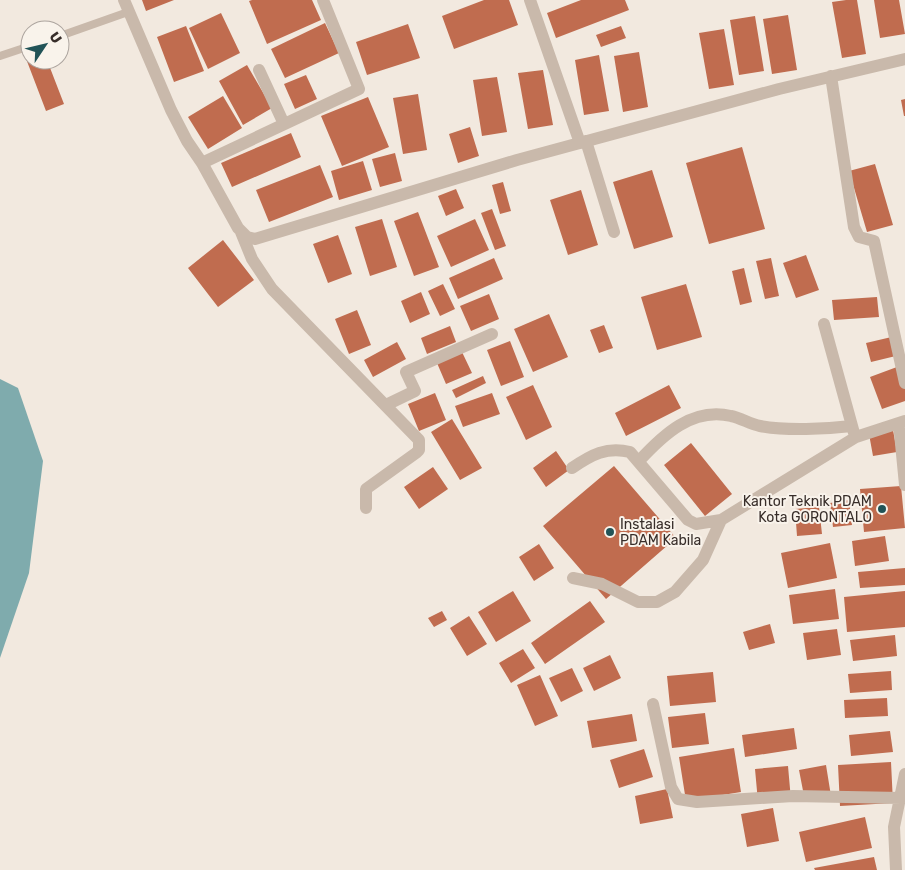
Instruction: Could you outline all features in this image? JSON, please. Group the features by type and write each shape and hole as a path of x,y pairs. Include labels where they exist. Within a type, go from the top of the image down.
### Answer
{"street":[{"path":"202,163 359,90 323,0"},
{"path":"530,0 614,232"},
{"path":"126,6 171,110 241,232 252,259 272,289 416,436 420,445 416,453 366,489 366,508"},
{"path":"241,232 248,237 262,239 452,179 583,142 831,76 905,59"},
{"path":"260,70 284,124"},
{"path":"831,76 854,227 859,237 870,238 876,246 905,383"},
{"path":"824,324 854,432"},
{"path":"386,406 415,391 406,372 492,334"},
{"path":"639,461 662,436 682,424 712,414 731,416 760,426 854,432 902,422 905,485"},
{"path":"572,468 601,451 618,449 630,452 688,520 696,524 721,520 854,432"},
{"path":"573,578 602,584 638,602 658,602 676,592 697,568 721,520"},
{"path":"653,704 671,787 676,798 697,802 794,796 901,798"},
{"path":"896,870 894,827 905,774"}],"lane":[{"path":"70,31 126,6"},
{"path":"0,56 20,49"}],"water":[{"path":"0,379 18,388 43,461 29,573 0,658"}],"building":[{"path":"142,0 174,0 146,11"},
{"path":"312,0 321,20 267,44 249,1"},
{"path":"484,0 509,0 518,25 454,49 442,16"},
{"path":"581,0 625,0 629,10 556,38 547,13"},
{"path":"857,0 866,54 842,58 832,2"},
{"path":"874,0 899,0 905,34 880,38"},
{"path":"221,13 240,53 208,69 189,28"},
{"path":"788,15 797,70 772,74 763,19"},
{"path":"755,16 764,71 739,75 730,20"},
{"path":"325,23 339,53 285,78 271,49"},
{"path":"408,24 420,58 367,75 356,42"},
{"path":"186,26 204,71 174,82 157,37"},
{"path":"621,26 626,38 601,47 596,35"},
{"path":"724,29 734,85 709,89 699,33"},
{"path":"639,52 648,107 623,112 614,56"},
{"path":"599,55 609,111 584,115 575,60"},
{"path":"247,65 272,108 243,125 219,81"},
{"path":"30,70 51,70 64,104 46,111"},
{"path":"543,70 553,125 528,129 518,73"},
{"path":"306,75 317,99 295,109 284,84"},
{"path":"497,77 507,132 482,136 473,80"},
{"path":"418,94 427,150 403,154 393,98"},
{"path":"223,96 242,128 208,149 188,117"},
{"path":"368,97 389,147 342,166 321,116"},
{"path":"905,99 905,116 904,116 901,100"},
{"path":"470,127 479,156 458,163 449,134"},
{"path":"291,133 301,157 232,187 221,163"},
{"path":"742,147 765,229 709,244 686,163"},
{"path":"395,153 402,181 380,187 372,159"},
{"path":"363,161 372,190 339,200 331,171"},
{"path":"875,164 893,225 867,232 849,171"},
{"path":"320,165 333,197 269,222 256,190"},
{"path":"652,170 673,237 634,249 613,182"},
{"path":"503,182 511,211 500,214 492,185"},
{"path":"456,189 464,208 446,216 438,196"},
{"path":"581,190 598,245 568,255 550,200"},
{"path":"492,209 506,246 495,250 481,213"},
{"path":"418,212 439,267 414,276 394,221"},
{"path":"382,219 397,267 370,276 355,227"},
{"path":"475,219 489,250 451,267 437,236"},
{"path":"338,235 352,274 328,283 313,244"},
{"path":"223,240 254,280 218,307 188,268"},
{"path":"806,255 819,290 796,298 783,263"},
{"path":"494,258 503,279 458,299 449,278"},
{"path":"771,258 779,296 765,299 756,261"},
{"path":"744,268 752,302 740,305 732,271"},
{"path":"443,284 455,309 440,316 428,291"},
{"path":"686,284 702,337 657,350 641,297"},
{"path":"421,292 430,314 410,323 401,301"},
{"path":"489,294 499,319 471,331 460,306"},
{"path":"877,297 879,317 834,320 832,300"},
{"path":"357,310 371,345 349,354 335,319"},
{"path":"549,314 568,357 533,372 514,329"},
{"path":"604,325 613,348 599,353 590,330"},
{"path":"450,326 456,342 427,354 421,338"},
{"path":"900,335 904,354 871,362 866,343"},
{"path":"510,341 524,377 501,386 487,350"},
{"path":"397,342 406,359 373,377 364,360"},
{"path":"462,352 472,373 446,384 437,363"},
{"path":"905,364 905,401 882,409 870,377"},
{"path":"483,376 486,383 456,398 452,390"},
{"path":"533,385 552,427 526,440 506,397"},
{"path":"669,385 681,408 626,436 615,413"},
{"path":"435,393 446,420 419,431 408,404"},
{"path":"492,393 500,414 463,427 455,406"},
{"path":"452,419 482,468 460,480 431,432"},
{"path":"893,430 897,452 873,456 869,434"},
{"path":"691,443 732,494 705,516 664,465"},
{"path":"556,451 569,470 546,487 533,468"},
{"name":"Instalasi PDAM Kabila","path":"614,466 676,538 606,599 543,526"},
{"path":"433,467 448,489 419,509 404,487"},
{"name":"Kantor Teknik PDAM Kota GORONTALO","path":"901,486 905,528 864,532 860,489"},
{"path":"849,500 852,525 833,527 830,503"},
{"path":"819,507 822,534 797,536 795,509"},
{"path":"885,536 889,561 855,566 852,541"},
{"path":"830,543 837,578 788,588 781,553"},
{"path":"539,544 554,568 534,581 519,557"},
{"path":"905,568 905,585 860,588 858,572"},
{"path":"835,589 839,619 793,624 789,595"},
{"path":"513,591 531,621 496,642 478,612"},
{"path":"905,591 905,627 847,632 844,597"},
{"path":"590,601 605,622 545,664 531,643"},
{"path":"442,611 447,620 434,627 428,618"},
{"path":"469,616 487,644 467,656 450,628"},
{"path":"770,624 775,643 749,650 743,632"},
{"path":"837,629 841,655 807,660 803,633"},
{"path":"895,635 897,656 853,661 850,640"},
{"path":"523,649 535,668 511,683 499,663"},
{"path":"610,655 621,678 594,691 583,668"},
{"path":"572,668 583,691 561,702 549,678"},
{"path":"891,671 892,690 850,693 848,674"},
{"path":"713,672 716,702 670,706 667,676"},
{"path":"540,675 558,716 535,726 517,685"},
{"path":"887,698 888,716 845,718 844,700"},
{"path":"705,713 709,744 672,748 668,717"},
{"path":"632,714 637,741 592,748 587,721"},
{"path":"794,728 797,749 745,757 742,735"},
{"path":"890,731 893,752 851,756 849,735"},
{"path":"734,748 741,792 686,801 679,757"},
{"path":"644,749 653,777 619,788 610,760"},
{"path":"891,762 893,803 840,806 838,765"},
{"path":"826,765 831,796 805,801 799,770"},
{"path":"788,766 791,800 758,802 755,769"},
{"path":"667,789 673,818 640,824 635,796"},
{"path":"773,808 779,841 747,847 741,814"},
{"path":"865,817 872,848 806,862 799,832"},
{"path":"874,857 877,870 815,870 814,868"}],"place":[{"name":"Kantor Teknik PDAM Kota GORONTALO","path":"882,509"},
{"name":"Instalasi PDAM Kabila","path":"610,532"}]}
